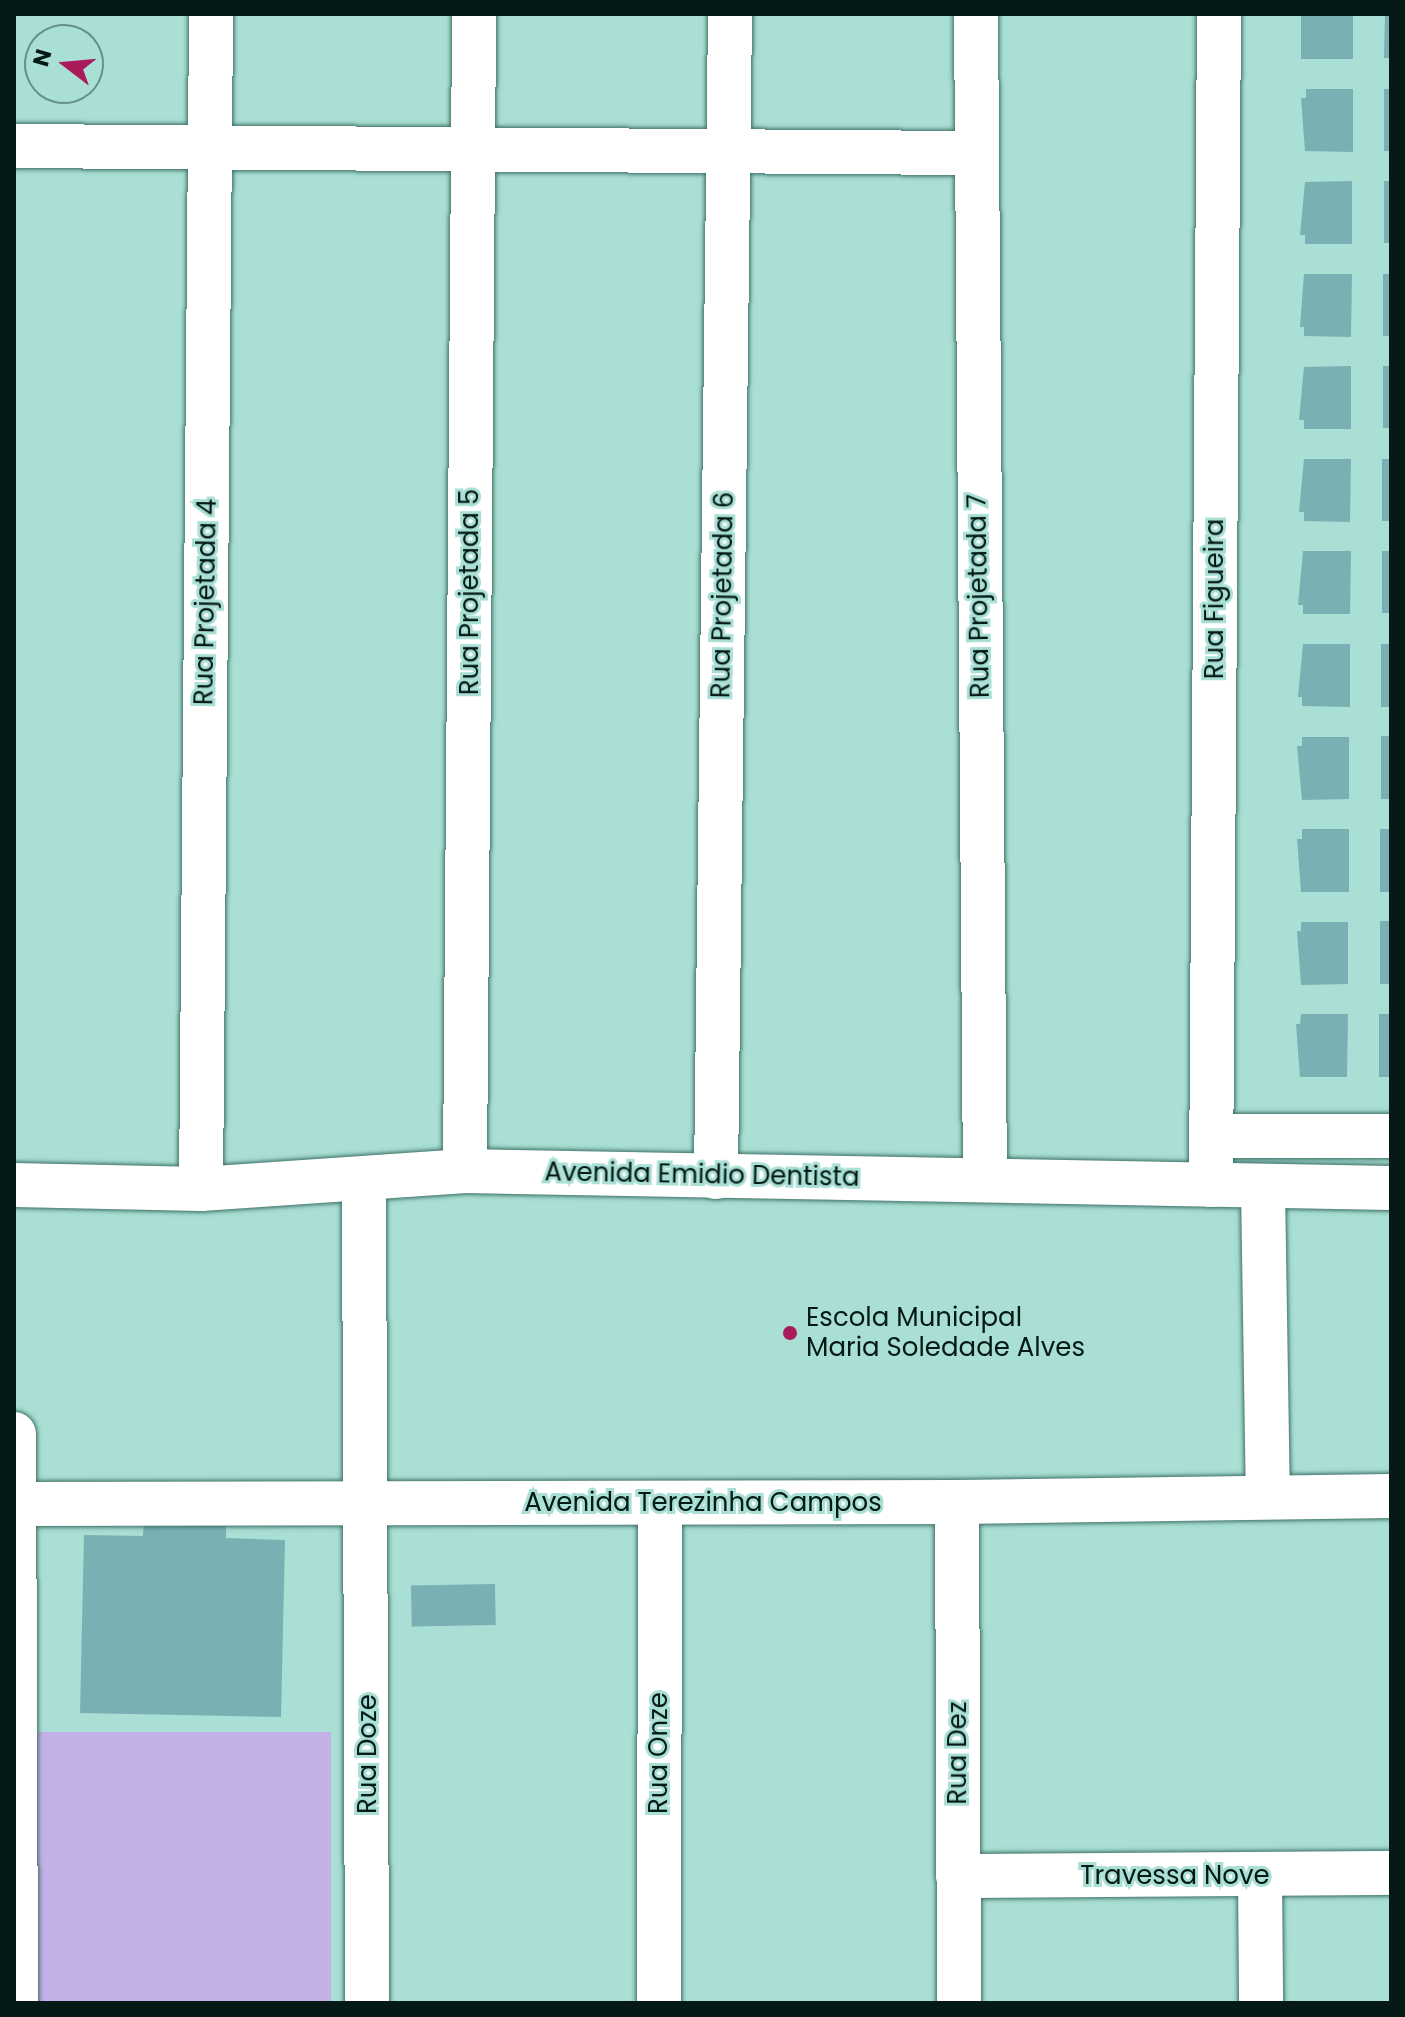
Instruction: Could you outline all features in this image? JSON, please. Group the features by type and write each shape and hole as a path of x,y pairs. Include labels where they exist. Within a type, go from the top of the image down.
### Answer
{"street":[{"name":"Rua Projetada 4","path":"201,1189 211,14"},
{"name":"Rua Projetada 5","path":"465,1171 474,14"},
{"name":"Rua Projetada 6","path":"716,1177 730,14"},
{"name":"Rua Projetada 7","path":"976,14 985,1177"},
{"name":"Rua Figueira","path":"1211,1185 1219,14"},
{"path":"14,146 975,153"},
{"path":"1211,1136 1391,1136"},
{"name":"Avenida Emidio Dentista","path":"14,1185 201,1189 465,1171 716,1177 985,1177 1263,1187 1391,1188"},
{"name":"Rua Doze","path":"364,1180 368,1505 367,2003"},
{"path":"1263,1187 1268,1496"},
{"path":"14,1434 16,2003"},
{"name":"Avenida Terezinha Campos","path":"15,1504 957,1502 1391,1496"},
{"name":"Rua Dez","path":"957,1502 959,2003"},
{"name":"Rua Onze","path":"659,2003 660,1503"},
{"name":"Travessa Nove","path":"958,1876 1391,1873"},
{"path":"1260,1876 1261,2003"}],"shaded area":[{"path":"37,1732 331,1732 331,2003 37,2003"}],"building":[{"path":"1301,14 1353,14 1353,59 1301,59"},
{"path":"1385,14 1391,14 1391,58 1384,58"},
{"path":"1306,89 1353,89 1353,152 1305,151 1301,98 1306,98"},
{"path":"1384,89 1391,89 1391,151 1384,151"},
{"path":"1352,181 1352,244 1305,244 1305,235 1300,235 1305,182"},
{"path":"1384,181 1391,181 1391,243 1384,243"},
{"path":"1304,274 1352,274 1351,337 1304,336 1304,327 1300,327"},
{"path":"1383,274 1391,274 1391,336 1383,336"},
{"path":"1351,366 1351,429 1304,429 1304,420 1299,420 1304,367"},
{"path":"1383,366 1391,366 1391,428 1383,428"},
{"path":"1304,459 1351,459 1350,522 1304,521 1304,512 1299,512"},
{"path":"1382,459 1391,459 1391,521 1382,521"},
{"path":"1303,551 1351,551 1350,614 1303,614 1303,605 1298,605"},
{"path":"1382,551 1391,551 1391,613 1382,613"},
{"path":"1303,644 1350,644 1350,707 1302,706 1302,697 1298,697"},
{"path":"1381,644 1391,644 1391,707 1381,707"},
{"path":"1381,736 1391,736 1391,799 1381,799"},
{"path":"1302,737 1349,737 1349,799 1302,800 1297,746 1302,746"},
{"path":"1302,829 1349,829 1349,892 1301,892 1297,839 1302,839"},
{"path":"1380,829 1391,829 1391,892 1380,892"},
{"path":"1380,921 1391,921 1391,984 1380,984"},
{"path":"1301,922 1348,922 1348,984 1301,985 1297,931 1301,931"},
{"path":"1301,1014 1348,1014 1347,1077 1300,1077 1296,1024 1300,1024"},
{"path":"1379,1014 1391,1014 1391,1077 1379,1077"},
{"path":"144,1517 226,1519 226,1538 285,1540 281,1717 80,1713 84,1535 143,1536"},
{"path":"495,1584 496,1625 412,1626 411,1585"}],"place":[{"name":"Escola Municipal Maria Soledade Alves","path":"790,1333"}]}
